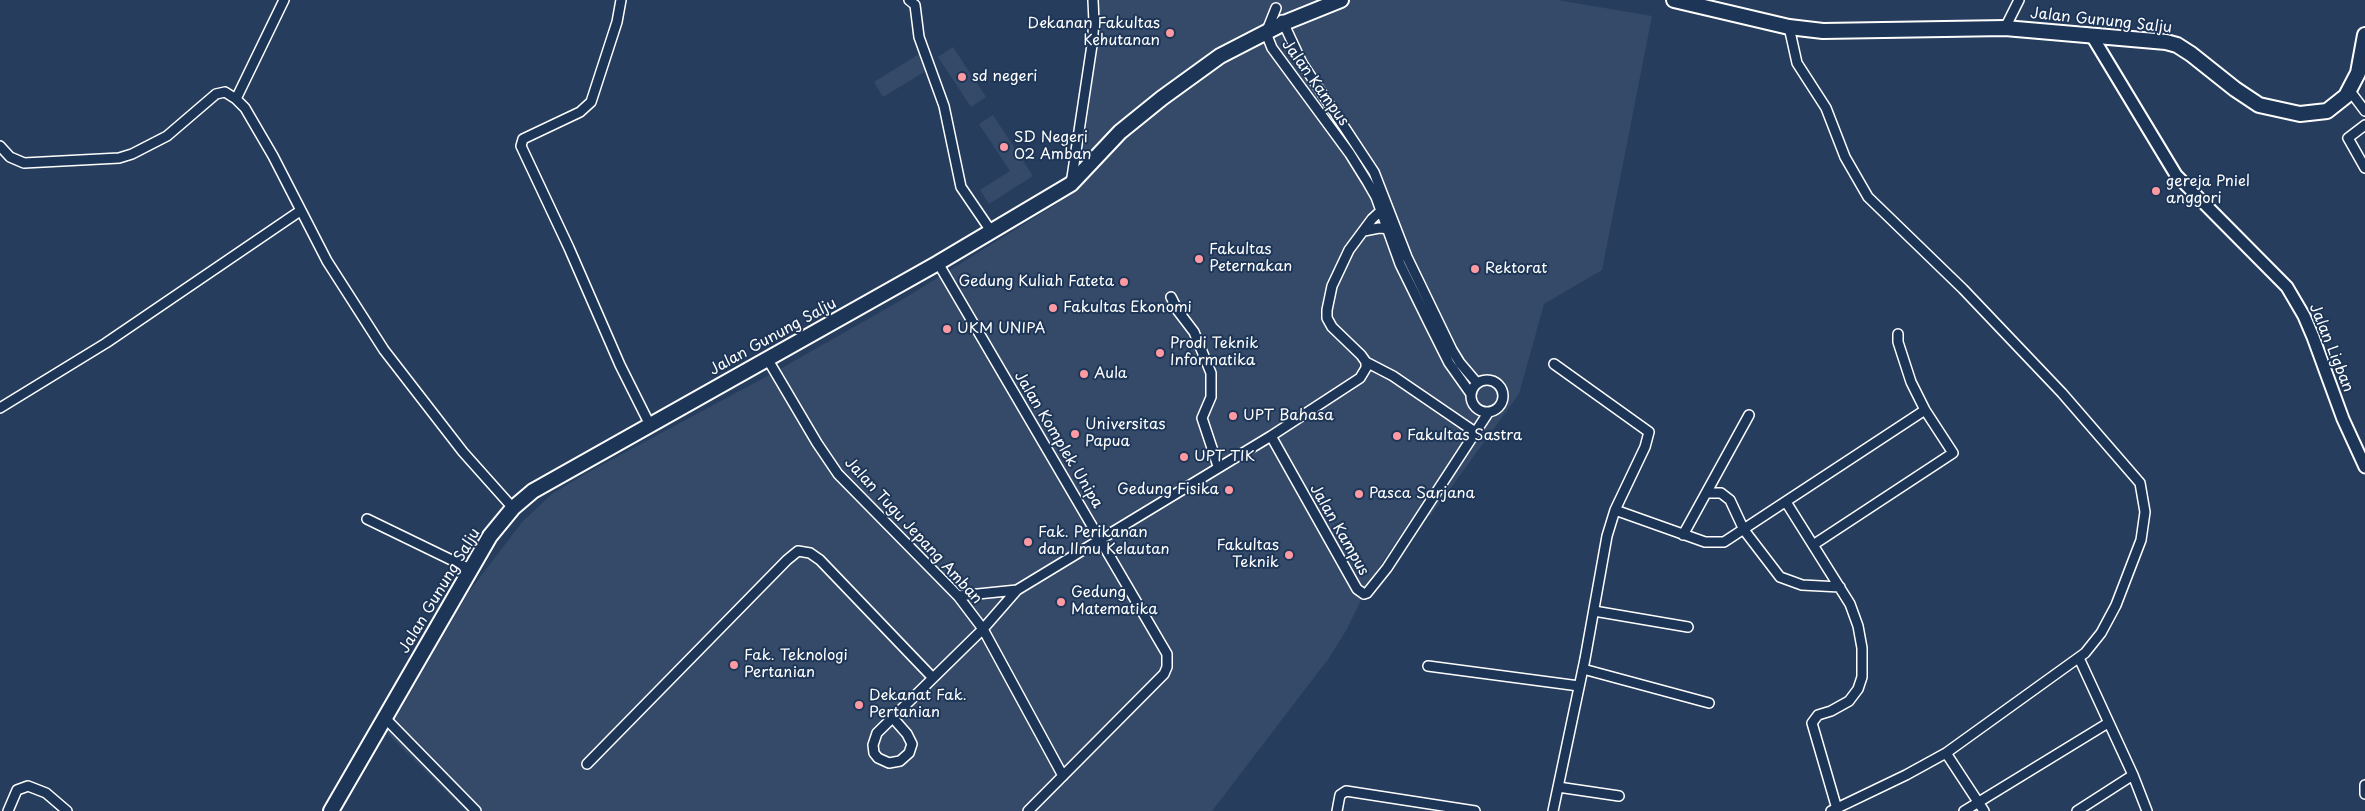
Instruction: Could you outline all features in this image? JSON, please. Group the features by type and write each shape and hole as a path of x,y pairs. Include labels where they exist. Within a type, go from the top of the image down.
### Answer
{"main road":[{"name":"Jalan Gunung Salju","path":"331,811 470,569 490,536 513,508 551,479 768,360 938,263 1070,184 1120,132 1162,98 1220,56 1284,23 1341,0"},
{"name":"Jalan Gunung Salju","path":"1674,0 1789,27 1851,32 2005,28 2159,41 2177,45 2245,97 2259,105 2278,111 2300,114 2323,113 2341,102 2350,91 2358,73 2365,35"},
{"name":"Jalan Ligban","path":"2092,36 2176,175 2287,287 2310,330 2343,419 2365,467"}],"street":[{"path":"236,99 284,0"},
{"path":"621,0 617,22 590,104 580,112 526,138 521,142 521,146 569,248 620,365 650,425"},
{"path":"909,0 915,5 919,37 944,106 961,187 991,231"},
{"path":"1070,184 1092,45 1093,0"},
{"path":"2005,28 2019,0"},
{"name":"Jalan Kampus","path":"1284,23 1302,63 1374,172 1382,188 1383,208"},
{"path":"1786,502 1850,604 1858,626 1862,648 1862,677 1858,689 1849,701 1831,711 1818,715 1812,723 1834,810 1906,775 1946,752 2079,658 2093,644 2116,605 2141,540 2145,512 2143,491 2140,483 2056,386 1963,289 1868,197 1845,157 1826,108 1797,63 1789,27"},
{"name":"Jalan Kampus","path":"1266,33 1279,59 1350,154 1383,208 1412,278 1444,342 1477,383 1484,380 1492,380 1503,391 1502,404 1496,410 1488,413 1387,568 1372,588 1364,594 1357,589 1271,436"},
{"path":"2350,91 2365,111"},
{"path":"0,146 10,157 24,163 119,158 132,154 167,136 216,94 225,92 236,99 245,108 268,148 327,261 384,350 463,452 513,508"},
{"path":"2365,125 2348,138 2365,168"},
{"path":"1383,208 1349,250 1332,286 1327,318 1332,327 1366,362 1393,376 1475,432"},
{"path":"0,408 106,343 300,211"},
{"path":"1364,231 1391,229"},
{"name":"Jalan Komplek Unipa","path":"938,263 1167,654 1167,667 1164,674 1063,776 1034,809"},
{"path":"1171,297 1199,342 1211,373 1211,398 1202,418 1218,466"},
{"path":"1813,545 1952,453 1925,410 1911,382 1898,342 1898,334"},
{"name":"Jalan Kampus","path":"1444,342 1449,362 1471,394 1475,408 1488,413"},
{"name":"Jalan Tugu Jepang Amban","path":"768,360 817,443 838,474 958,596 984,629 1063,776"},
{"path":"893,718 907,734 912,744 909,753 900,761 889,763 876,756 873,745 877,734 893,718 933,678 984,629 1017,590 1101,540 1218,466 1271,436 1360,378 1366,368 1366,362"},
{"path":"1553,811 1583,669 1607,536 1615,510 1649,432 1554,364"},
{"path":"1471,394 1477,383"},
{"path":"1615,510 1704,542 1724,542 1925,410"},
{"path":"1683,534 1749,415"},
{"path":"1706,493 1716,492 1726,496 1744,530 1780,577 1802,585 1840,587"},
{"path":"367,519 470,569"},
{"path":"586,764 798,551 810,553 820,560 933,678"},
{"path":"958,596 1017,590"},
{"path":"1594,611 1688,626"},
{"path":"2079,658 2133,775 2147,811"},
{"path":"1428,666 1579,686"},
{"path":"1583,669 1709,703"},
{"path":"384,717 476,811"},
{"path":"1964,811 2108,722"},
{"path":"1946,752 1984,811"},
{"path":"2077,811 2133,775"},
{"path":"2365,785 2365,794"},
{"path":"8,811 18,790 28,786 46,793 67,811"},
{"path":"1558,787 1618,796"},
{"path":"1337,811 1340,795 1346,791 1475,811"}],"shaded area":[{"name":"Universitas Papua","path":"1098,0 1557,0 1652,16 1602,270 1544,304 1519,394 1431,515 1413,517 1372,577 1347,629 1329,658 1212,811 466,811 387,733 468,593 523,521 552,494 585,474 773,373 905,298 1058,203 1086,130 1095,58"},
{"name":"sd negeri","path":"953,47 986,97 971,107 938,57"},
{"name":"sd negeri","path":"919,54 929,69 883,97 874,82"},
{"name":"SD Negeri 02 Amban","path":"993,115 1033,176 989,204 980,190 1010,171 979,124"}],"place":[{"name":"Dekanan Fakultas Kehutanan","path":"1170,33"},
{"name":"sd negeri","path":"962,77"},
{"name":"SD Negeri 02 Amban","path":"1004,147"},
{"name":"gereja Pniel anggori","path":"2156,191"},
{"name":"Fakultas Peternakan","path":"1199,259"},
{"name":"Rektorat","path":"1475,269"},
{"name":"Gedung Kuliah Fateta","path":"1124,282"},
{"name":"Fakultas Ekonomi","path":"1053,308"},
{"name":"UKM UNIPA","path":"947,329"},
{"name":"Prodi Teknik Informatika","path":"1160,353"},
{"name":"Aula","path":"1084,374"},
{"name":"UPT Bahasa","path":"1233,416"},
{"name":"Universitas Papua","path":"1075,434"},
{"name":"Fakultas Sastra","path":"1397,436"},
{"name":"UPT TIK","path":"1184,457"},
{"name":"Gedung Fisika","path":"1229,490"},
{"name":"Pasca Sarjana","path":"1359,494"},
{"name":"Fak. Perikanan dan Ilmu Kelautan","path":"1028,542"},
{"name":"Fakultas Teknik","path":"1289,555"},
{"name":"Gedung Matematika","path":"1061,602"},
{"name":"Fak. Teknologi Pertanian","path":"734,665"},
{"name":"Dekanat Fak. Pertanian","path":"859,705"}]}
